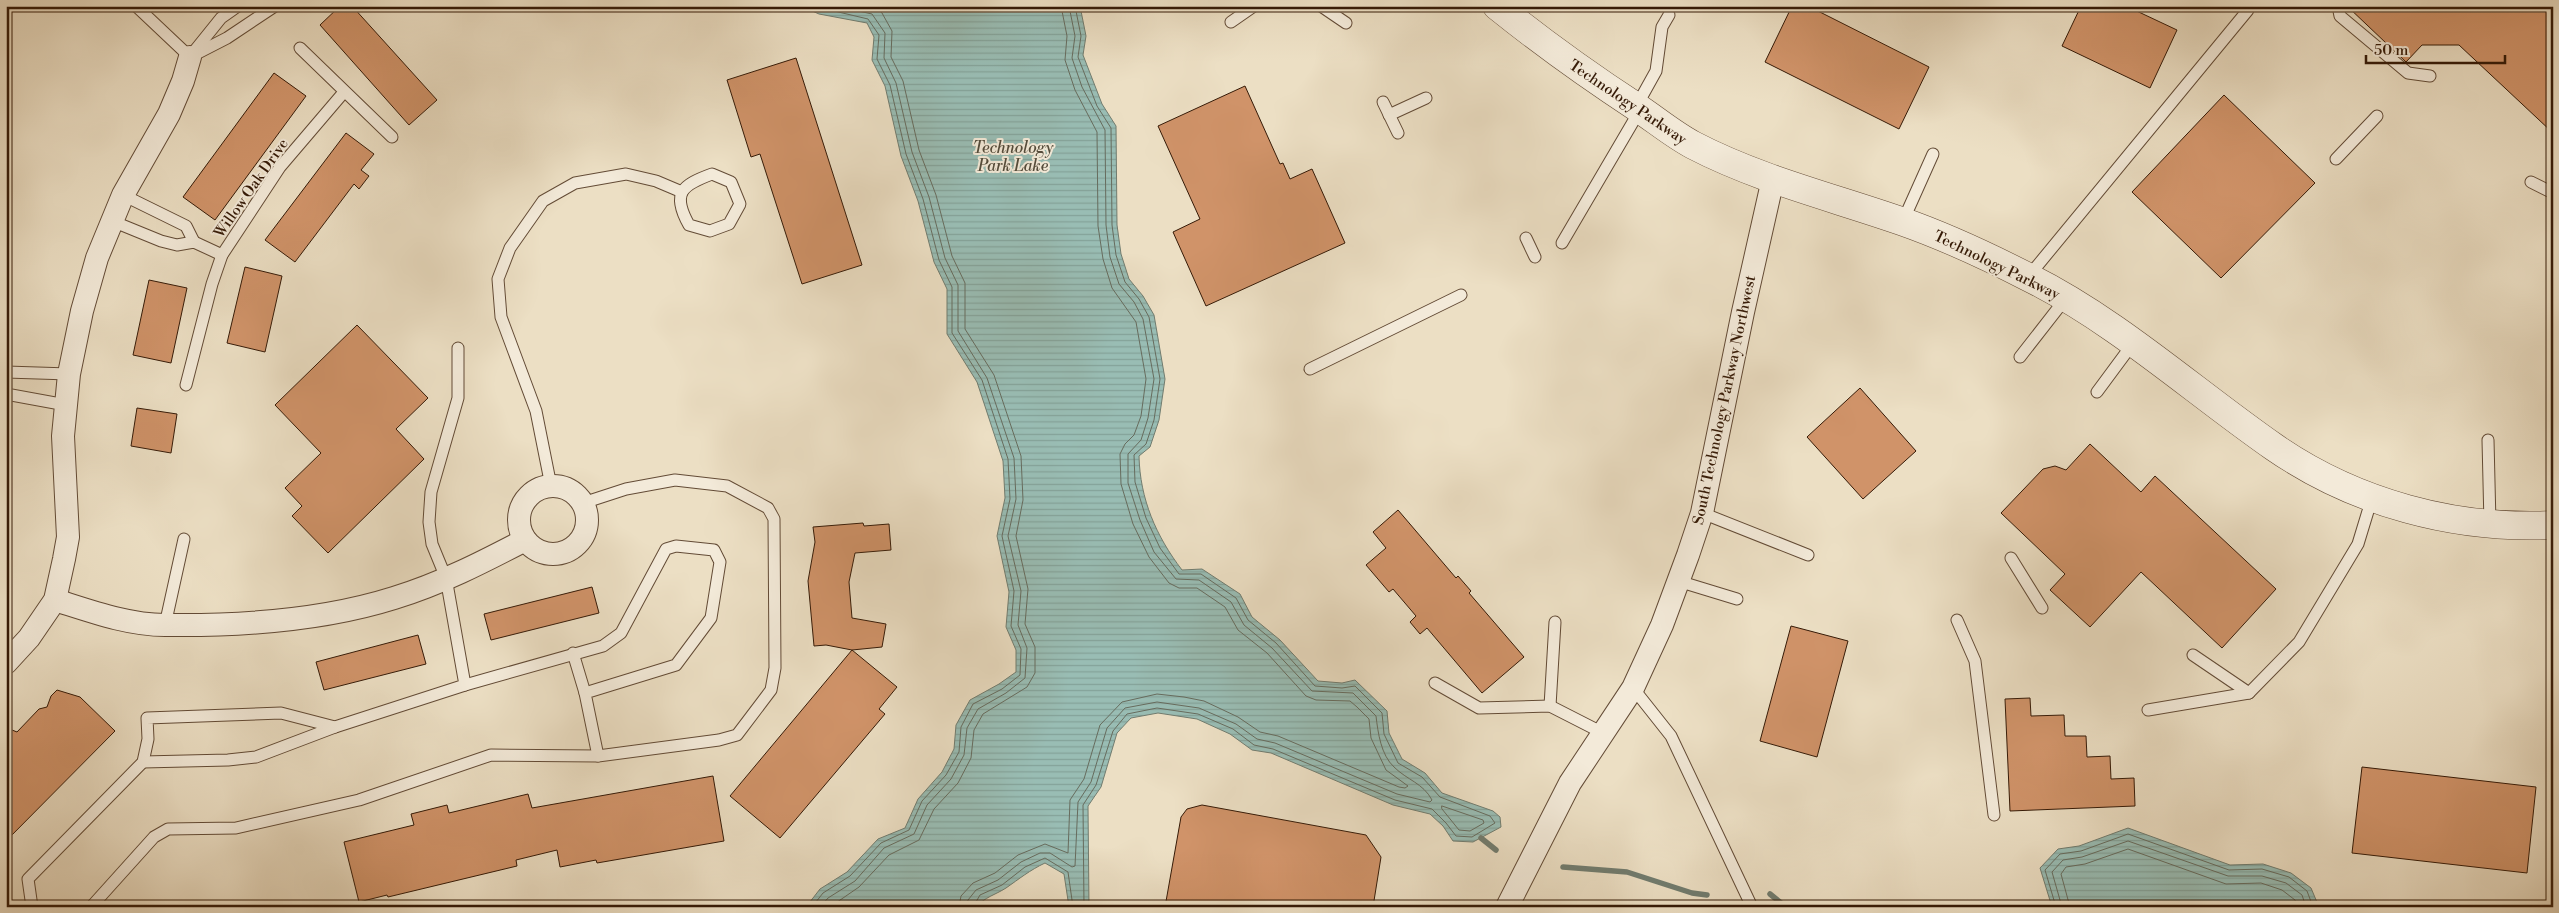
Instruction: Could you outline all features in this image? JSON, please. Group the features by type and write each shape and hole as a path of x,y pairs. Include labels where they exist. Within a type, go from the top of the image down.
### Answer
{"street":[{"name":"Technology Parkway","path":"1497,6 1557,54 1692,144 1774,179 1903,222 2028,276 2134,342 2276,448 2327,478 2372,498 2418,512 2490,525 2553,525"},
{"path":"6,663 30,638 54,600 68,537 63,436 69,374 84,302 97,258 123,195 169,114 190,57"},
{"name":"South Technology Parkway Northwest","path":"1506,907 1570,782 1633,688 1662,625 1702,513 1743,312 1774,179"},
{"path":"551,486 564,487 575,494 583,503 587,520 583,536 572,549 555,554 539,551 526,540 519,527 520,512 526,499 537,489 551,486"},
{"path":"54,600 104,615 165,625 277,620 340,612 394,598 446,578 526,540"}],"lane":[{"path":"136,6 190,57"},
{"path":"190,57 221,18 238,6"},
{"path":"190,57 227,38 274,6"},
{"path":"1231,22 1254,6"},
{"path":"1321,6 1346,23"},
{"path":"2028,276 2248,10 2248,6"},
{"path":"2338,6 2340,16 2408,73 2430,76"},
{"path":"1562,243 1638,108 1656,71 1662,27 1669,15"},
{"path":"300,48 392,137"},
{"name":"Willow Oak Drive","path":"186,385 212,284 222,255 280,167 344,92"},
{"path":"1389,115 1426,98"},
{"path":"1383,102 1398,133"},
{"path":"2336,159 2377,116"},
{"path":"1903,222 1933,154"},
{"path":"551,486 536,411 501,317 498,279 510,248 543,201 575,183 626,174 656,181 682,192"},
{"path":"712,174 731,182 740,204 729,224 710,230 689,225 681,211 682,192 690,182 712,174"},
{"path":"2531,182 2553,193"},
{"name":"Willow Oak Drive","path":"123,195 186,226 194,242"},
{"name":"Willow Oak Drive","path":"112,220 161,241 177,245 194,242 222,255"},
{"path":"1526,238 1534,257"},
{"path":"1310,369 1461,294"},
{"path":"2020,357 2066,298"},
{"path":"2097,392 2134,342"},
{"path":"458,348 458,398 431,492 429,522 432,544 446,578 465,685"},
{"path":"6,372 69,374"},
{"path":"6,394 66,406"},
{"path":"2488,440 2490,525"},
{"path":"91,907 154,837 168,829 246,826 359,800 491,755 598,756 719,740 737,735 771,690 774,668 774,519 768,508 727,486 675,480 626,488 583,503"},
{"path":"2148,710 2249,693 2299,642 2358,544 2372,498"},
{"path":"1702,513 1808,555"},
{"path":"165,625 184,539"},
{"path":"143,762 228,760 256,757 335,727 465,685 572,653 603,646 621,633 666,549 676,546 714,550 720,562 711,618 676,665 585,693"},
{"path":"2011,558 2042,608"},
{"path":"1678,581 1737,599"},
{"path":"1957,620 1975,661 1994,815"},
{"path":"1550,706 1555,622"},
{"path":"572,653 585,693 598,756"},
{"path":"2193,655 2249,693"},
{"path":"1435,683 1479,708 1550,706 1603,733"},
{"path":"1633,688 1671,736 1752,907"},
{"path":"32,907 28,879 143,762 148,739 147,718 281,713 335,727"}],"water":[{"name":"Technology Park Lake","path":"801,6 1080,6 1086,36 1083,55 1102,104 1116,126 1117,225 1121,254 1129,279 1143,296 1154,315 1165,379 1159,420 1150,447 1139,456 1142,487 1146,502 1164,544 1182,570 1202,569 1240,594 1252,617 1280,640 1318,681 1342,683 1355,680 1387,711 1389,733 1402,759 1425,773 1442,793 1493,811 1500,817 1501,827 1473,842 1453,841 1443,826 1430,814 1393,805 1271,753 1252,750 1230,734 1197,719 1158,713 1131,718 1117,733 1101,787 1088,806 1089,907 1069,907 1064,874 1045,863 987,898 976,907 806,907 820,889 847,872 878,839 905,828 918,799 942,772 954,749 956,725 970,700 1016,672 1016,650 1006,627 1009,592 997,536 1005,498 1003,461 977,382 947,334 947,289 934,262 918,201 901,156 885,86 872,60 874,37 867,23 819,14"},
{"path":"2128,828 2230,865 2263,864 2291,873 2311,888 2319,907 2052,907 2040,868 2058,849 2079,846"}],"building":[{"path":"340,6 352,6 437,100 409,125 320,25"},
{"path":"1792,6 1808,6 1929,67 1899,129 1765,62"},
{"path":"2081,6 2126,6 2177,30 2150,88 2062,46"},
{"path":"2347,6 2553,6 2553,133 2459,45 2422,45 2406,62"},
{"path":"796,58 862,265 802,284 760,154 751,157 727,80"},
{"path":"274,73 306,96 215,220 183,197"},
{"path":"1245,86 1280,164 1283,163 1290,179 1312,169 1345,243 1206,306 1173,232 1200,219 1158,126"},
{"path":"2224,95 2315,183 2221,278 2132,192"},
{"path":"346,133 374,154 361,170 369,176 359,189 354,184 295,262 265,240"},
{"path":"245,267 282,276 265,352 227,343"},
{"path":"149,280 187,288 171,363 133,355"},
{"path":"357,325 428,398 396,429 424,459 328,553 292,516 302,506 285,488 321,453 275,405"},
{"path":"1860,388 1916,451 1863,499 1807,437"},
{"path":"137,408 177,414 171,453 131,446"},
{"path":"2090,444 2141,492 2155,476 2276,589 2222,648 2141,572 2090,627 2050,590 2065,574 2001,513 2043,469 2055,466 2066,470"},
{"path":"1398,510 1456,578 1458,576 1471,591 1469,593 1524,657 1482,693 1427,628 1420,634 1410,622 1416,616 1393,589 1389,592 1366,565 1386,548 1373,532"},
{"path":"863,523 864,526 889,524 891,550 855,553 849,582 852,618 886,624 882,647 852,650 826,645 814,646 808,581 815,542 813,527"},
{"path":"592,587 599,613 491,640 484,614"},
{"path":"1791,626 1848,641 1817,757 1760,741"},
{"path":"418,635 426,664 324,690 316,662"},
{"path":"852,650 897,687 879,709 885,714 780,838 730,796"},
{"path":"57,690 80,697 115,731 6,841 6,736 12,730 17,732 39,709 47,707 51,696"},
{"path":"2030,698 2031,716 2064,715 2065,736 2086,736 2087,757 2110,756 2111,779 2134,778 2135,806 2010,811 2005,699"},
{"path":"2362,767 2536,787 2527,873 2352,853"},
{"path":"713,776 724,841 597,863 596,860 560,867 557,850 516,860 517,866 388,897 387,895 359,902 344,842 414,825 411,814 447,805 449,813 528,794 532,808"},
{"path":"1202,805 1366,835 1381,857 1373,907 1165,907 1181,817 1187,809"}],"waterway":[{"path":"1481,838 1496,850"},
{"path":"1563,867 1627,872 1692,893 1707,895"},
{"path":"1770,894 1786,907"}]}
